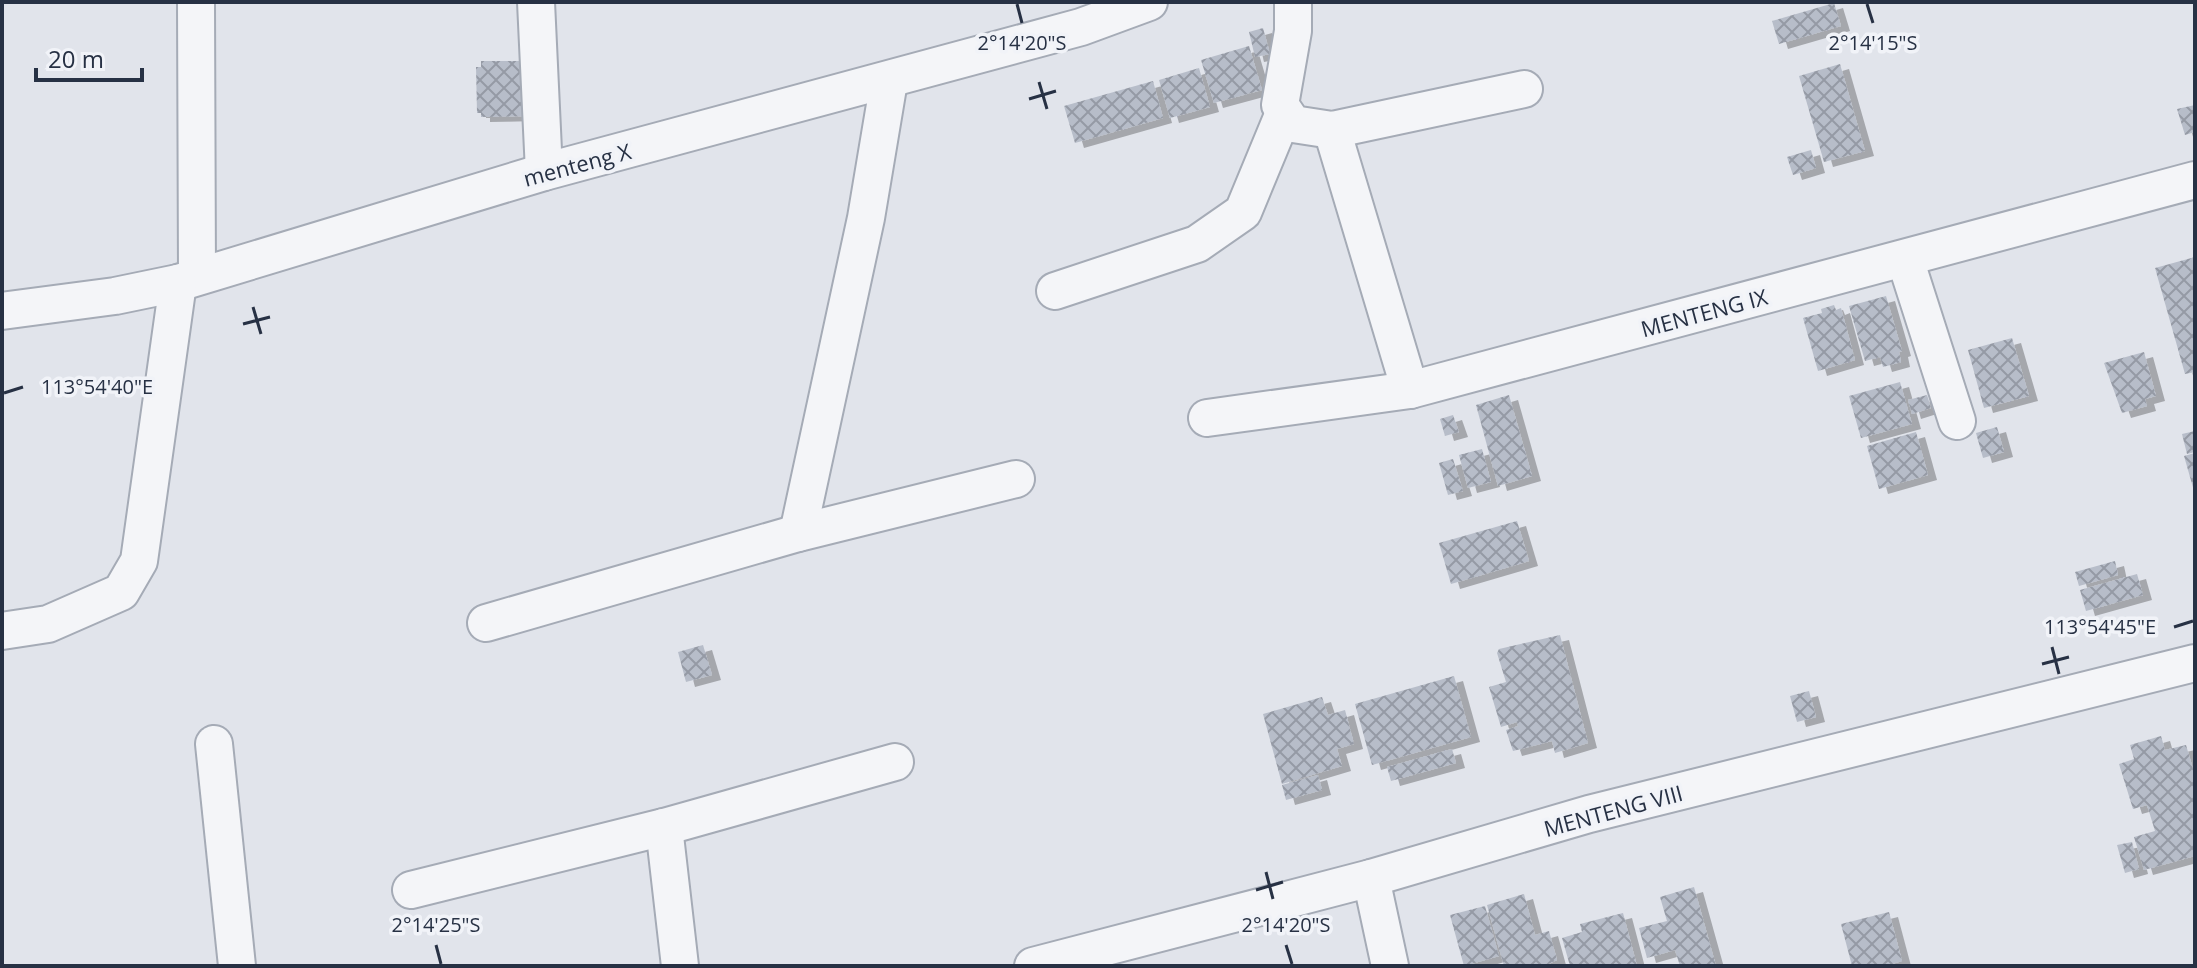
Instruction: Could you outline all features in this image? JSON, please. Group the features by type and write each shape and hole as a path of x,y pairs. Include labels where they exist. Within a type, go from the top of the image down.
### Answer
{"street":[{"path":"2,631 48,624 121,592 139,561 188,280 196,2"},
{"path":"536,2 544,172"},
{"name":"menteng X","path":"2,311 115,296 188,280 544,172 1081,27 1149,2"},
{"path":"1293,2 1293,31 1280,105 1293,124 1332,130 1524,89"},
{"path":"798,533 866,218 889,81"},
{"path":"1055,291 1197,244 1243,212 1284,113"},
{"path":"1332,130 1410,390"},
{"name":"MENTENG IX","path":"1207,418 1410,390 2195,180"},
{"path":"1905,259 1957,421"},
{"path":"486,623 798,533 1016,479"},
{"name":"MENTENG VIII","path":"1053,963 1371,878 1589,814 2195,663"},
{"path":"214,744 237,966"},
{"path":"411,890 664,827 895,762"},
{"path":"664,827 680,966"},
{"path":"1371,878 1390,966"}],"building":[{"path":"1834,3 1841,26 1779,44 1772,21"},
{"path":"1263,28 1270,54 1255,57 1249,32"},
{"path":"1249,46 1262,90 1214,103 1201,60"},
{"path":"481,61 527,61 528,116 481,117 481,113 477,113 476,67 481,67"},
{"path":"1840,64 1865,151 1824,162 1799,76"},
{"path":"1199,68 1210,107 1170,118 1159,80"},
{"path":"1153,81 1163,118 1075,143 1064,106"},
{"path":"2195,105 2195,132 2185,135 2177,109"},
{"path":"1811,150 1816,168 1793,175 1787,157"},
{"path":"2195,257 2195,372 2185,374 2155,268"},
{"path":"1886,296 1902,351 1899,352 1901,362 1883,367 1880,357 1865,361 1849,306"},
{"path":"1834,305 1836,310 1841,308 1855,360 1818,371 1803,318 1822,313 1821,309"},
{"path":"2012,338 2029,396 1984,408 1968,350"},
{"path":"2144,352 2156,396 2145,399 2147,406 2122,413 2104,363"},
{"path":"1900,382 1912,424 1861,438 1849,396"},
{"path":"1509,395 1532,476 1498,486 1476,405"},
{"path":"1927,395 1931,408 1912,414 1908,400"},
{"path":"1453,415 1459,432 1445,436 1440,419"},
{"path":"1997,427 2004,452 1983,458 1976,433"},
{"path":"2195,431 2195,452 2187,454 2182,434"},
{"path":"1916,432 1928,475 1879,489 1867,446"},
{"path":"1482,449 1491,482 1468,488 1459,455"},
{"path":"2195,453 2195,490 2194,491 2184,456"},
{"path":"1453,459 1463,491 1448,495 1439,463"},
{"path":"1517,521 1529,561 1451,584 1439,543"},
{"path":"2115,561 2118,575 2079,586 2075,572"},
{"path":"2137,574 2143,595 2086,611 2080,590"},
{"path":"1560,635 1588,743 1555,753 1552,741 1513,751 1506,730 1518,726 1517,722 1501,727 1489,687 1506,682 1497,653 1499,649"},
{"path":"703,645 712,675 686,682 678,652"},
{"path":"1454,676 1471,737 1372,765 1355,704"},
{"path":"1809,691 1816,717 1797,722 1790,696"},
{"path":"1322,697 1328,715 1345,710 1354,744 1337,749 1342,766 1282,784 1263,714"},
{"path":"2161,736 2165,750 2186,745 2195,776 2195,856 2144,870 2134,837 2155,831 2147,805 2133,809 2119,764 2134,759 2130,745"},
{"path":"1452,749 1456,763 1391,781 1387,767"},
{"path":"1318,775 1322,790 1286,800 1282,785"},
{"path":"2132,842 2139,869 2125,873 2117,845"},
{"path":"1694,887 1716,966 1680,966 1675,950 1647,958 1639,928 1667,921 1660,897"},
{"path":"1524,894 1535,935 1549,931 1557,960 1544,966 1504,966 1487,905"},
{"path":"1485,906 1499,956 1464,966 1450,915"},
{"path":"1889,912 1902,961 1885,966 1852,966 1841,924"},
{"path":"1623,913 1637,966 1570,966 1562,938 1582,932 1580,924"}]}
